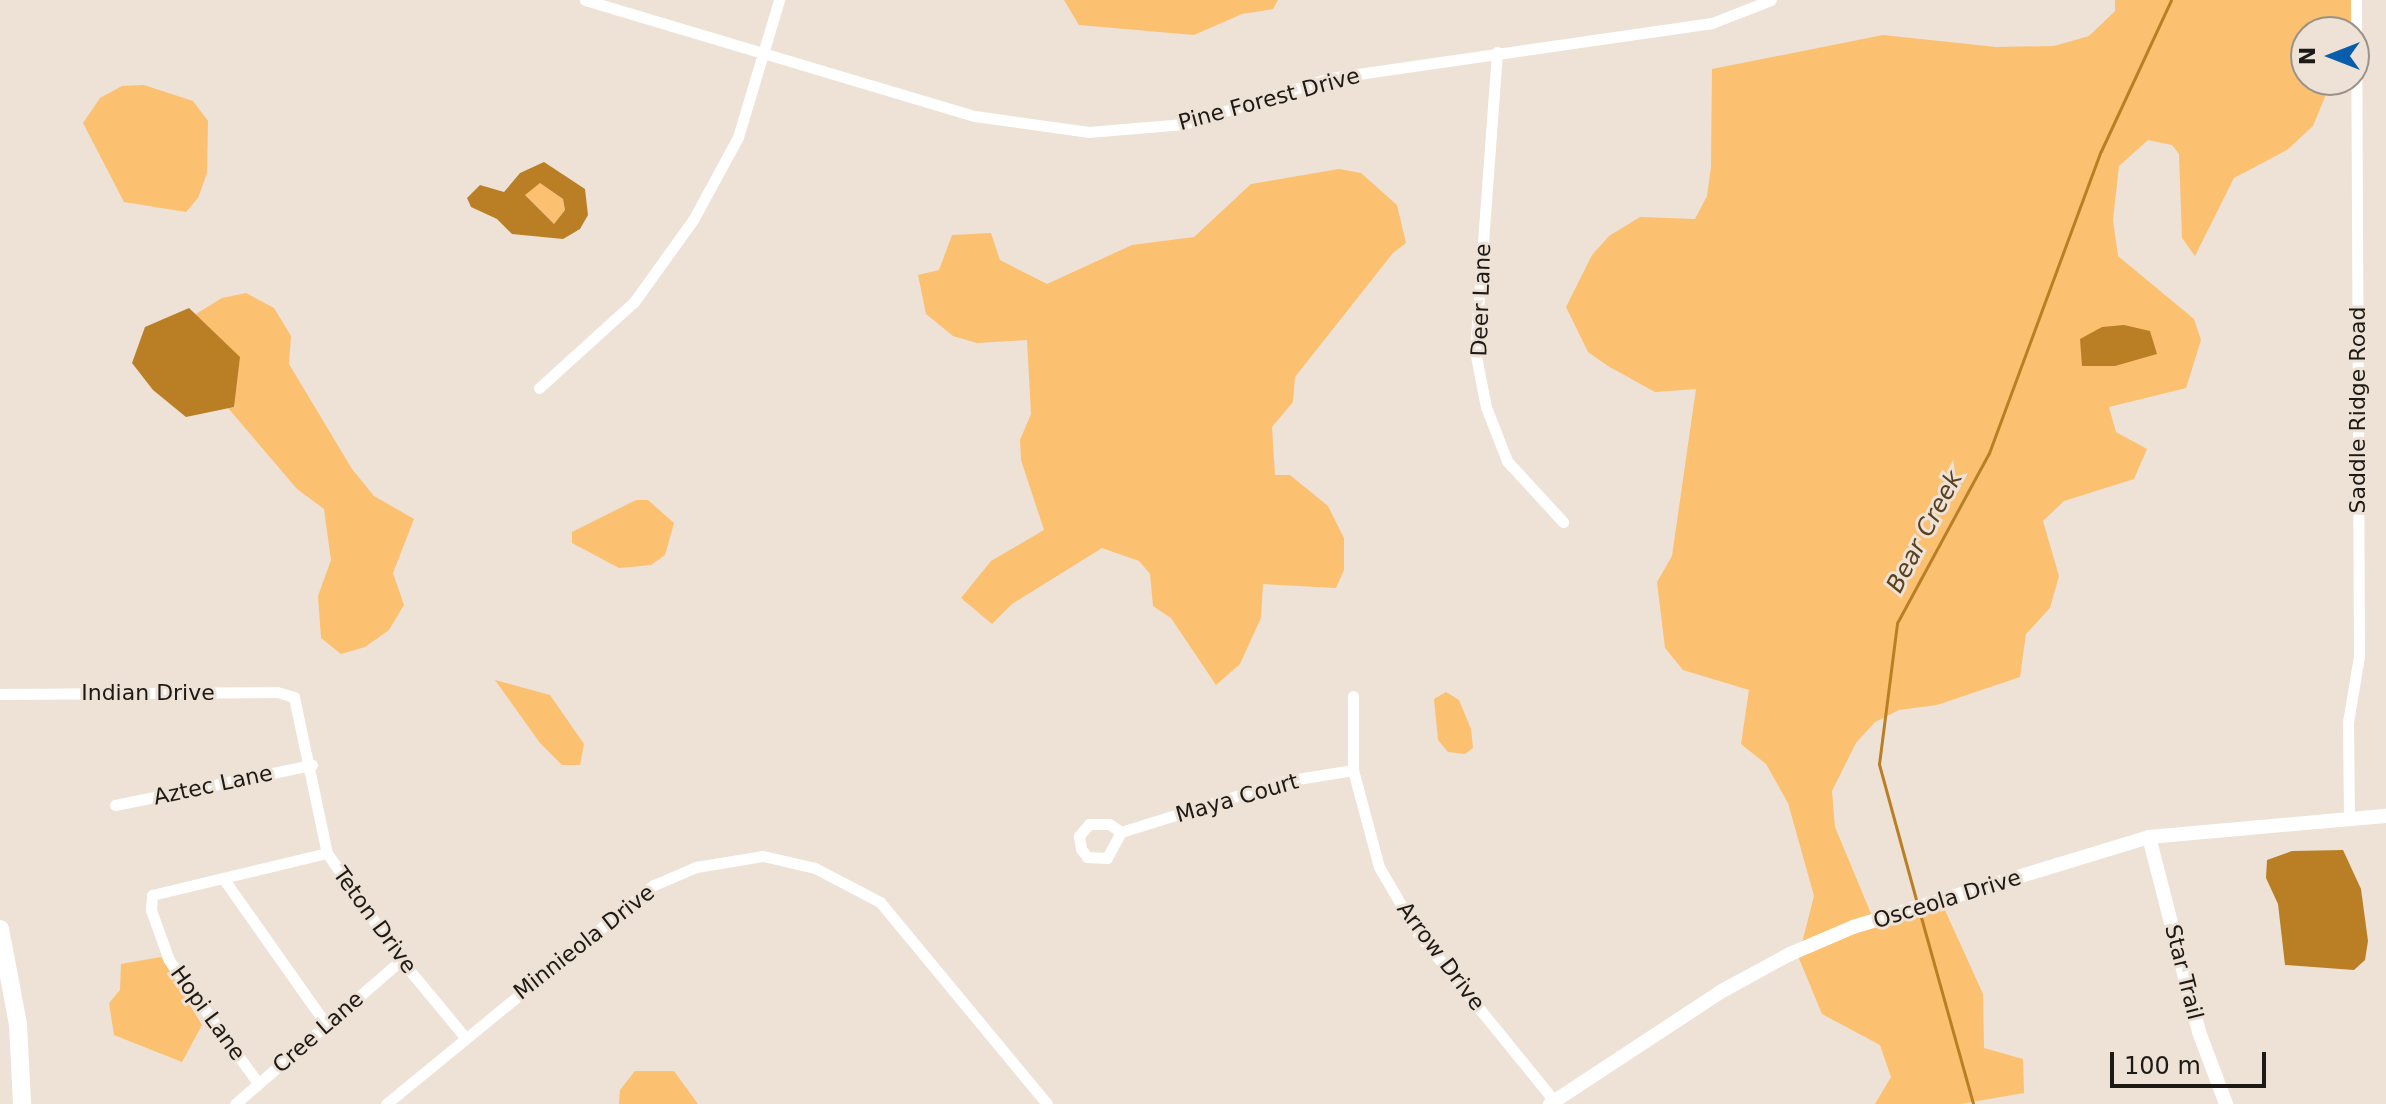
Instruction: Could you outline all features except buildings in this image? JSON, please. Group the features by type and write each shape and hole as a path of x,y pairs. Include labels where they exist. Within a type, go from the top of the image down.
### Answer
{"main road":[{"path":"0,929 9,1039 22,1104"}],"street":[{"name":"Pine Forest Drive","path":"585,0 975,116 1089,132 1184,124 1330,78 1712,23 1771,0"},
{"path":"539,388 603,335 666,262 738,137 779,0"},
{"name":"Saddle Ridge Road","path":"2349,818 2348,722 2359,656 2356,0"},
{"name":"Deer Lane","path":"1497,52 1475,351 1486,407 1507,461 1563,522"},
{"name":"Indian Drive","path":"0,694 277,692 294,697"},
{"name":"Arrow Drive","path":"1353,696 1353,770 1379,867 1417,932 1554,1103"},
{"name":"Teton Drive","path":"294,697 312,765 327,853 401,960 464,1036"},
{"name":"Aztec Lane","path":"115,805 312,765"},
{"name":"Maya Court","path":"1121,832 1285,781 1353,770"},
{"name":"Osceola Drive","path":"1554,1103 1722,991 1790,954 1853,927 2149,837 2386,816"},
{"name":"Star Trail","path":"2149,837 2199,1032 2226,1104"},
{"path":"326,1024 225,881 327,853"},
{"name":"Minnieola Drive","path":"386,1104 464,1036 654,885 696,867 763,856 815,868 880,902 1047,1104"},
{"name":"Hopi Lane","path":"225,881 152,895 151,910 169,960 258,1083"},
{"name":"Cree Lane","path":"235,1104 401,960"}],"shaded area":[{"path":"1064,0 1278,0 1273,9 1242,14 1194,35 1079,25"},
{"path":"2115,0 2357,0 2354,16 2290,16 2290,96 2325,96 2313,126 2287,150 2234,178 2195,256 2182,238 2179,154 2172,145 2148,140 2119,166 2113,220 2118,256 2194,319 2201,340 2186,388 2109,407 2116,432 2147,449 2134,479 2064,501 2043,521 2059,576 2050,608 2026,634 2020,677 1937,705 1899,710 1875,722 1856,743 1832,791 1835,827 1872,916 1802,943 1814,896 1788,803 1766,764 1741,744 1749,690 1683,670 1665,648 1657,582 1672,556 1696,389 1655,392 1608,366 1588,352 1566,307 1592,255 1609,236 1640,217 1695,219 1707,196 1711,167 1712,69 1883,35 1996,47 2054,46 2089,36 2115,11"},
{"path":"144,85 193,101 208,121 207,173 198,198 186,212 124,202 83,123 100,98 122,86"},
{"path":"544,162 585,189 588,215 580,229 563,239 512,234 497,219 471,207 467,198 480,185 504,192 520,173","holes":["540,183 563,199 565,210 554,224 525,195"]},
{"path":"1339,169 1361,173 1397,205 1406,243 1393,253 1295,377 1293,402 1272,427 1275,475 1290,475 1328,506 1344,538 1344,570 1336,588 1263,584 1261,618 1240,664 1216,685 1171,618 1153,606 1150,574 1139,561 1102,548 1012,604 992,624 961,598 991,561 1044,530 1021,460 1020,440 1031,414 1027,340 977,343 953,336 926,314 918,275 939,270 952,235 991,233 1000,260 1047,284 1132,245 1194,237 1251,184"},
{"path":"540,183 563,199 565,210 554,224 524,194"},
{"path":"246,293 274,308 291,336 289,364 352,469 374,496 414,519 393,573 404,605 389,630 365,647 341,654 321,638 318,596 331,560 324,509 297,489 228,408 235,407 196,314 222,298"},
{"path":"189,308 240,357 234,407 186,417 153,390 132,363 145,327"},
{"path":"2124,325 2150,331 2157,354 2115,366 2082,366 2080,339 2102,327"},
{"path":"636,500 648,500 674,523 665,555 651,565 619,568 572,543 572,532"},
{"path":"495,680 550,695 584,744 580,765 562,765 540,743"},
{"path":"1446,692 1459,700 1471,729 1473,748 1465,754 1448,752 1438,740 1434,699"},
{"path":"2343,850 2361,889 2368,941 2365,960 2354,970 2285,965 2278,904 2266,878 2267,860 2292,851"},
{"path":"1944,908 1983,994 1984,1048 2023,1059 2024,1093 1960,1104 1875,1104 1891,1077 1880,1045 1822,1014 1798,956 1856,932"},
{"path":"161,957 202,1025 182,1062 114,1035 109,1003 120,990 121,964"},
{"path":"635,1071 674,1071 698,1104 619,1104 620,1090"}],"waterway":[{"name":"Bear Creek","path":"1917,903 1879,764 1897,623 1989,453 2101,151 2171,0"},
{"name":"Bear Creek","path":"1919,910 1973,1104"}]}
